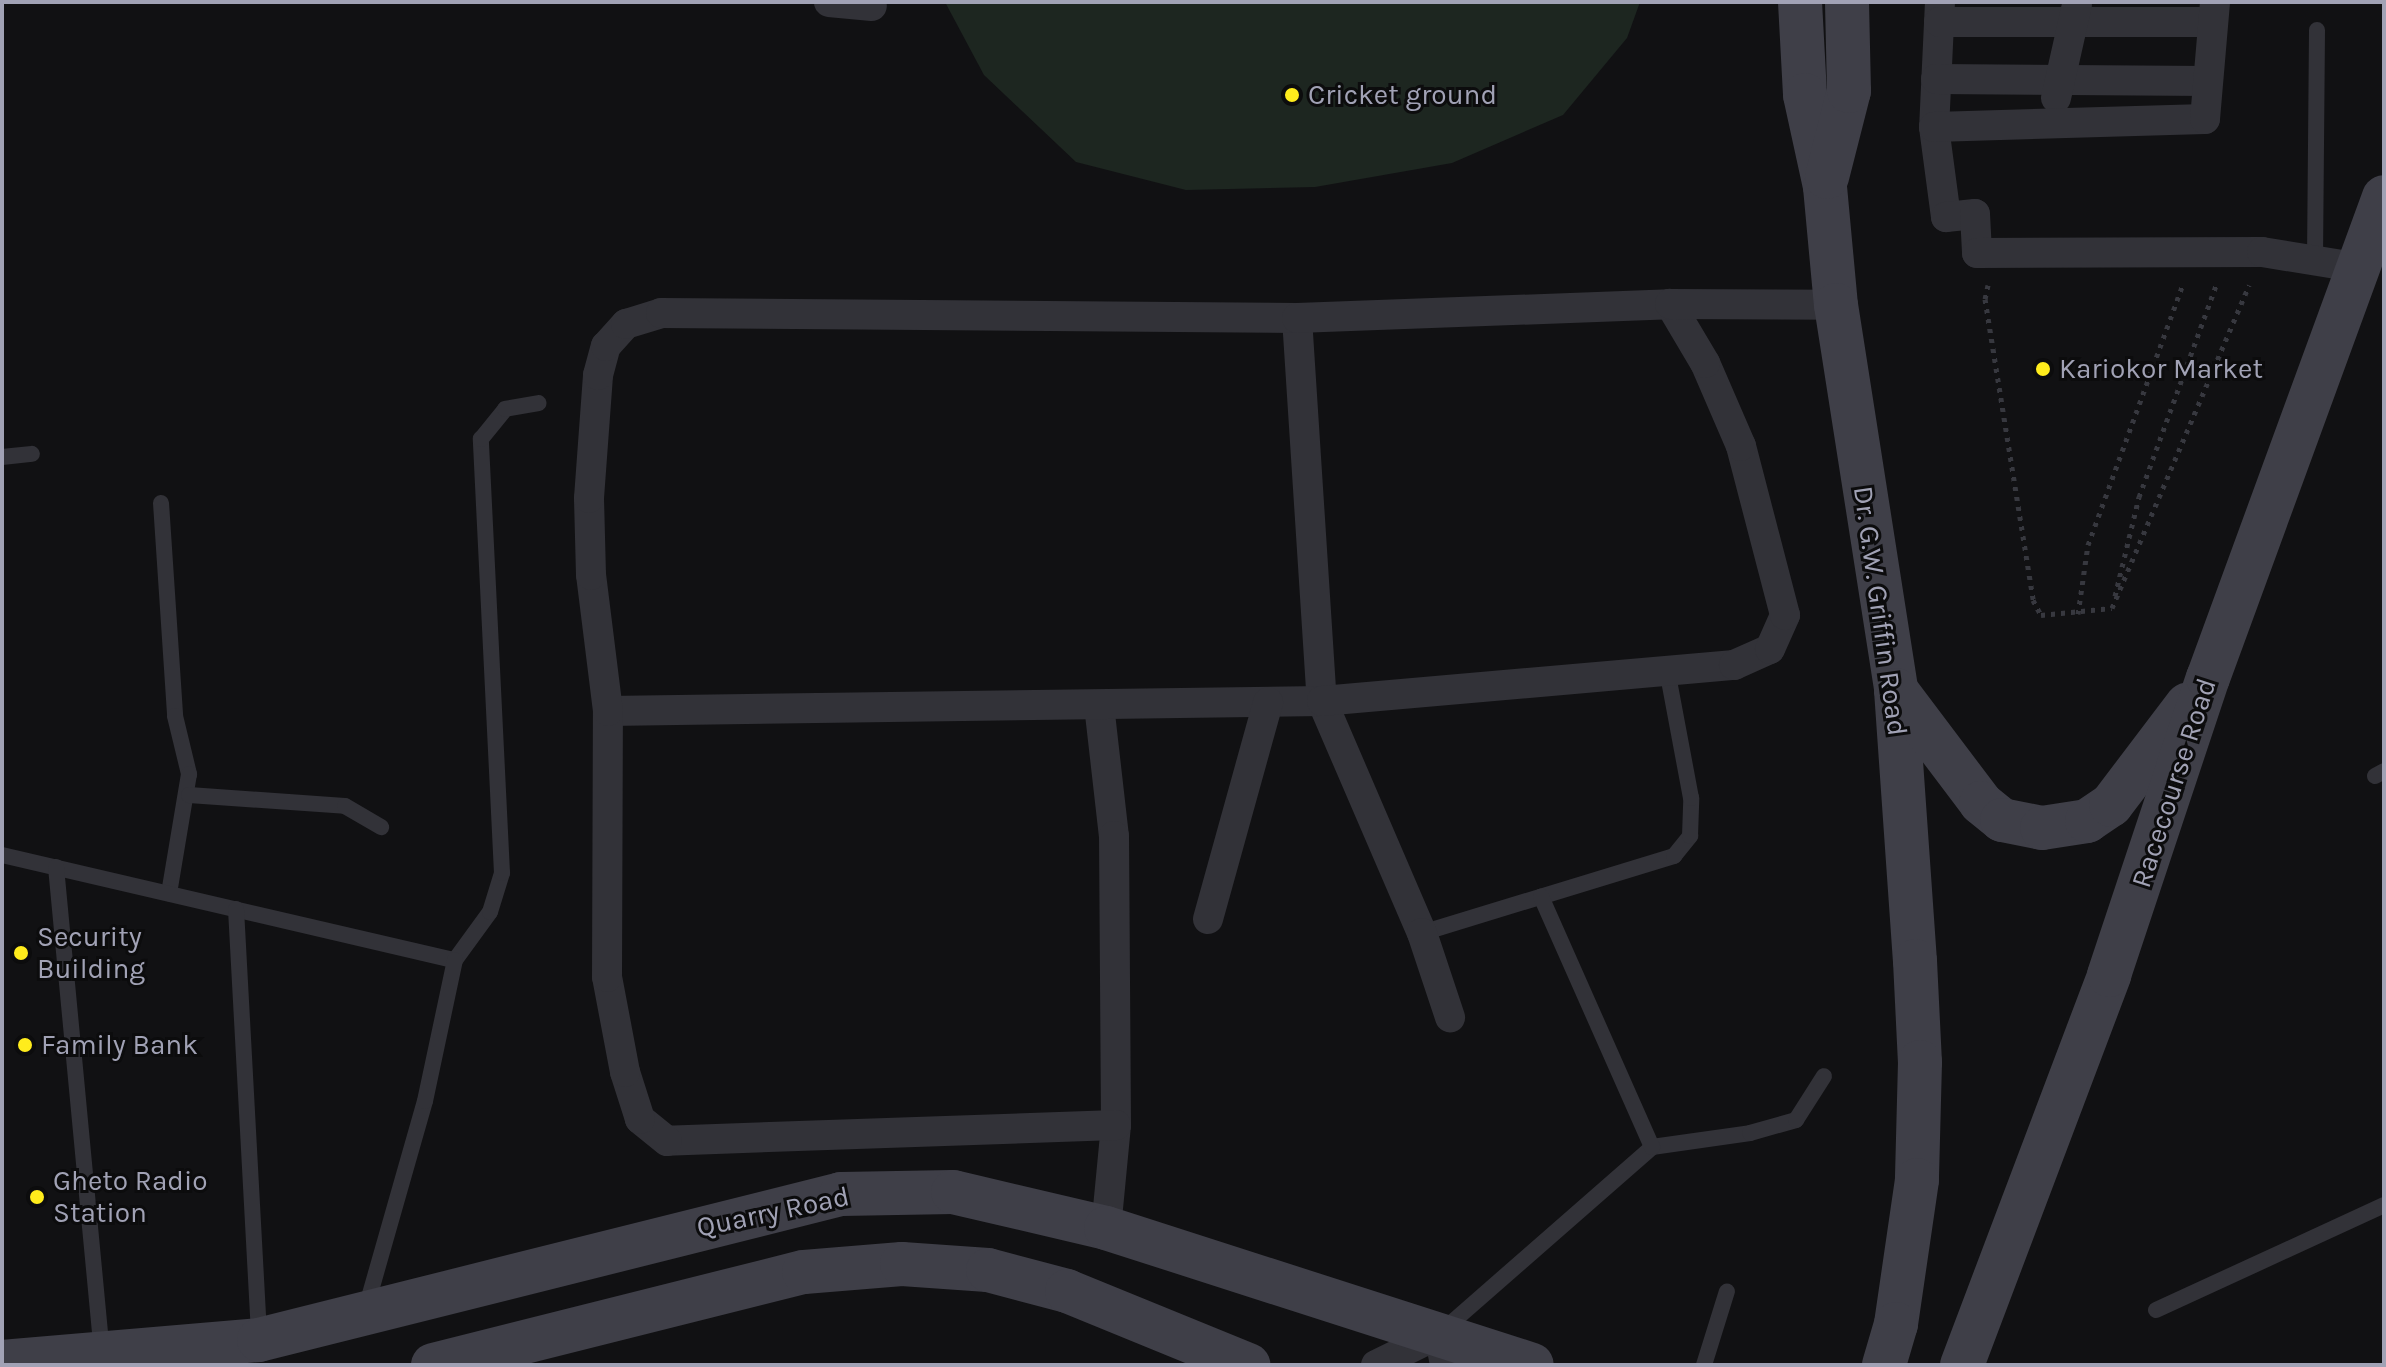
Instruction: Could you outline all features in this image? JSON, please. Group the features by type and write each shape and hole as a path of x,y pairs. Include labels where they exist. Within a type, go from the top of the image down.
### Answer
{"main road":[{"name":"Dr. G.W. Griffin Road","path":"1800,2 1805,95 1825,187 1836,305 1896,690 1920,1062 1917,1180 1896,1324 1884,1365"},
{"path":"1825,187 1849,91 1847,2"},
{"name":"Racecourse Road","path":"1962,1365 2109,975 2208,678 2361,268 2383,199"},
{"path":"1896,690 1981,803 2002,820 2042,828 2087,821 2111,805 2208,678"},
{"name":"Quarry Road","path":"2,1362 259,1340 841,1194 953,1192 1106,1228 1360,1309 1442,1350 1532,1365"},
{"path":"433,1365 804,1272 902,1264 988,1270 1067,1291 1248,1365"}],"street":[{"path":"829,2 872,6"},
{"path":"1934,127 2205,119 2214,12 1939,12 1934,127 1946,217 1975,214 1985,252 2262,252 2361,268"},
{"path":"2049,123 2076,12"},
{"path":"1936,79 2208,81"},
{"path":"1116,1125 667,1141 640,1119 625,1072 607,977 608,711 591,575 589,498 598,375 606,346 626,324 661,313 1297,318 1670,304 1836,305"},
{"path":"608,711 1322,701 1668,675 1734,665 1770,649 1785,615 1741,446 1705,363 1670,304"},
{"path":"1297,318 1322,701 1422,933 1450,1017"},
{"path":"1208,919 1268,702"},
{"path":"1099,705 1114,836 1116,1125 1106,1228"},
{"path":"1360,1309 1375,1365 1442,1350"}],"lane":[{"path":"2315,260 2317,30"},
{"path":"365,1314 425,1101 455,960 490,912 502,873 481,439 505,409 538,403"},
{"path":"2,457 32,454"},
{"path":"161,503 175,716 189,795 169,893"},
{"path":"1422,933 1674,856 1690,836 1691,798 1668,675"},
{"path":"189,795 345,806 381,827"},
{"path":"2,855 455,960"},
{"path":"56,867 102,1353"},
{"path":"1541,897 1652,1147"},
{"path":"236,909 259,1340"},
{"path":"1442,1350 1652,1147 1750,1133 1796,1120 1824,1076"},
{"path":"2156,1310 2384,1205"},
{"path":"1704,1365 1727,1291"}],"path":[{"path":"1985,252 1985,299 2033,600 2041,615 2078,614 2112,608"},
{"path":"2078,614 2088,545 2194,252"},
{"path":"2112,608 2139,497 2229,252"},
{"path":"2112,608 2192,430 2262,252"}],"shaded area":[{"name":"Cricket ground","path":"945,2 1640,2 1627,38 1563,115 1452,163 1315,187 1186,190 1076,162 984,75"}],"place":[{"name":"Cricket ground","path":"1292,95"},
{"name":"Kariokor Market","path":"2043,369"},
{"name":"Security Building","path":"21,953"},
{"name":"Family Bank","path":"25,1045"},
{"name":"Gheto Radio Station","path":"37,1197"}]}
